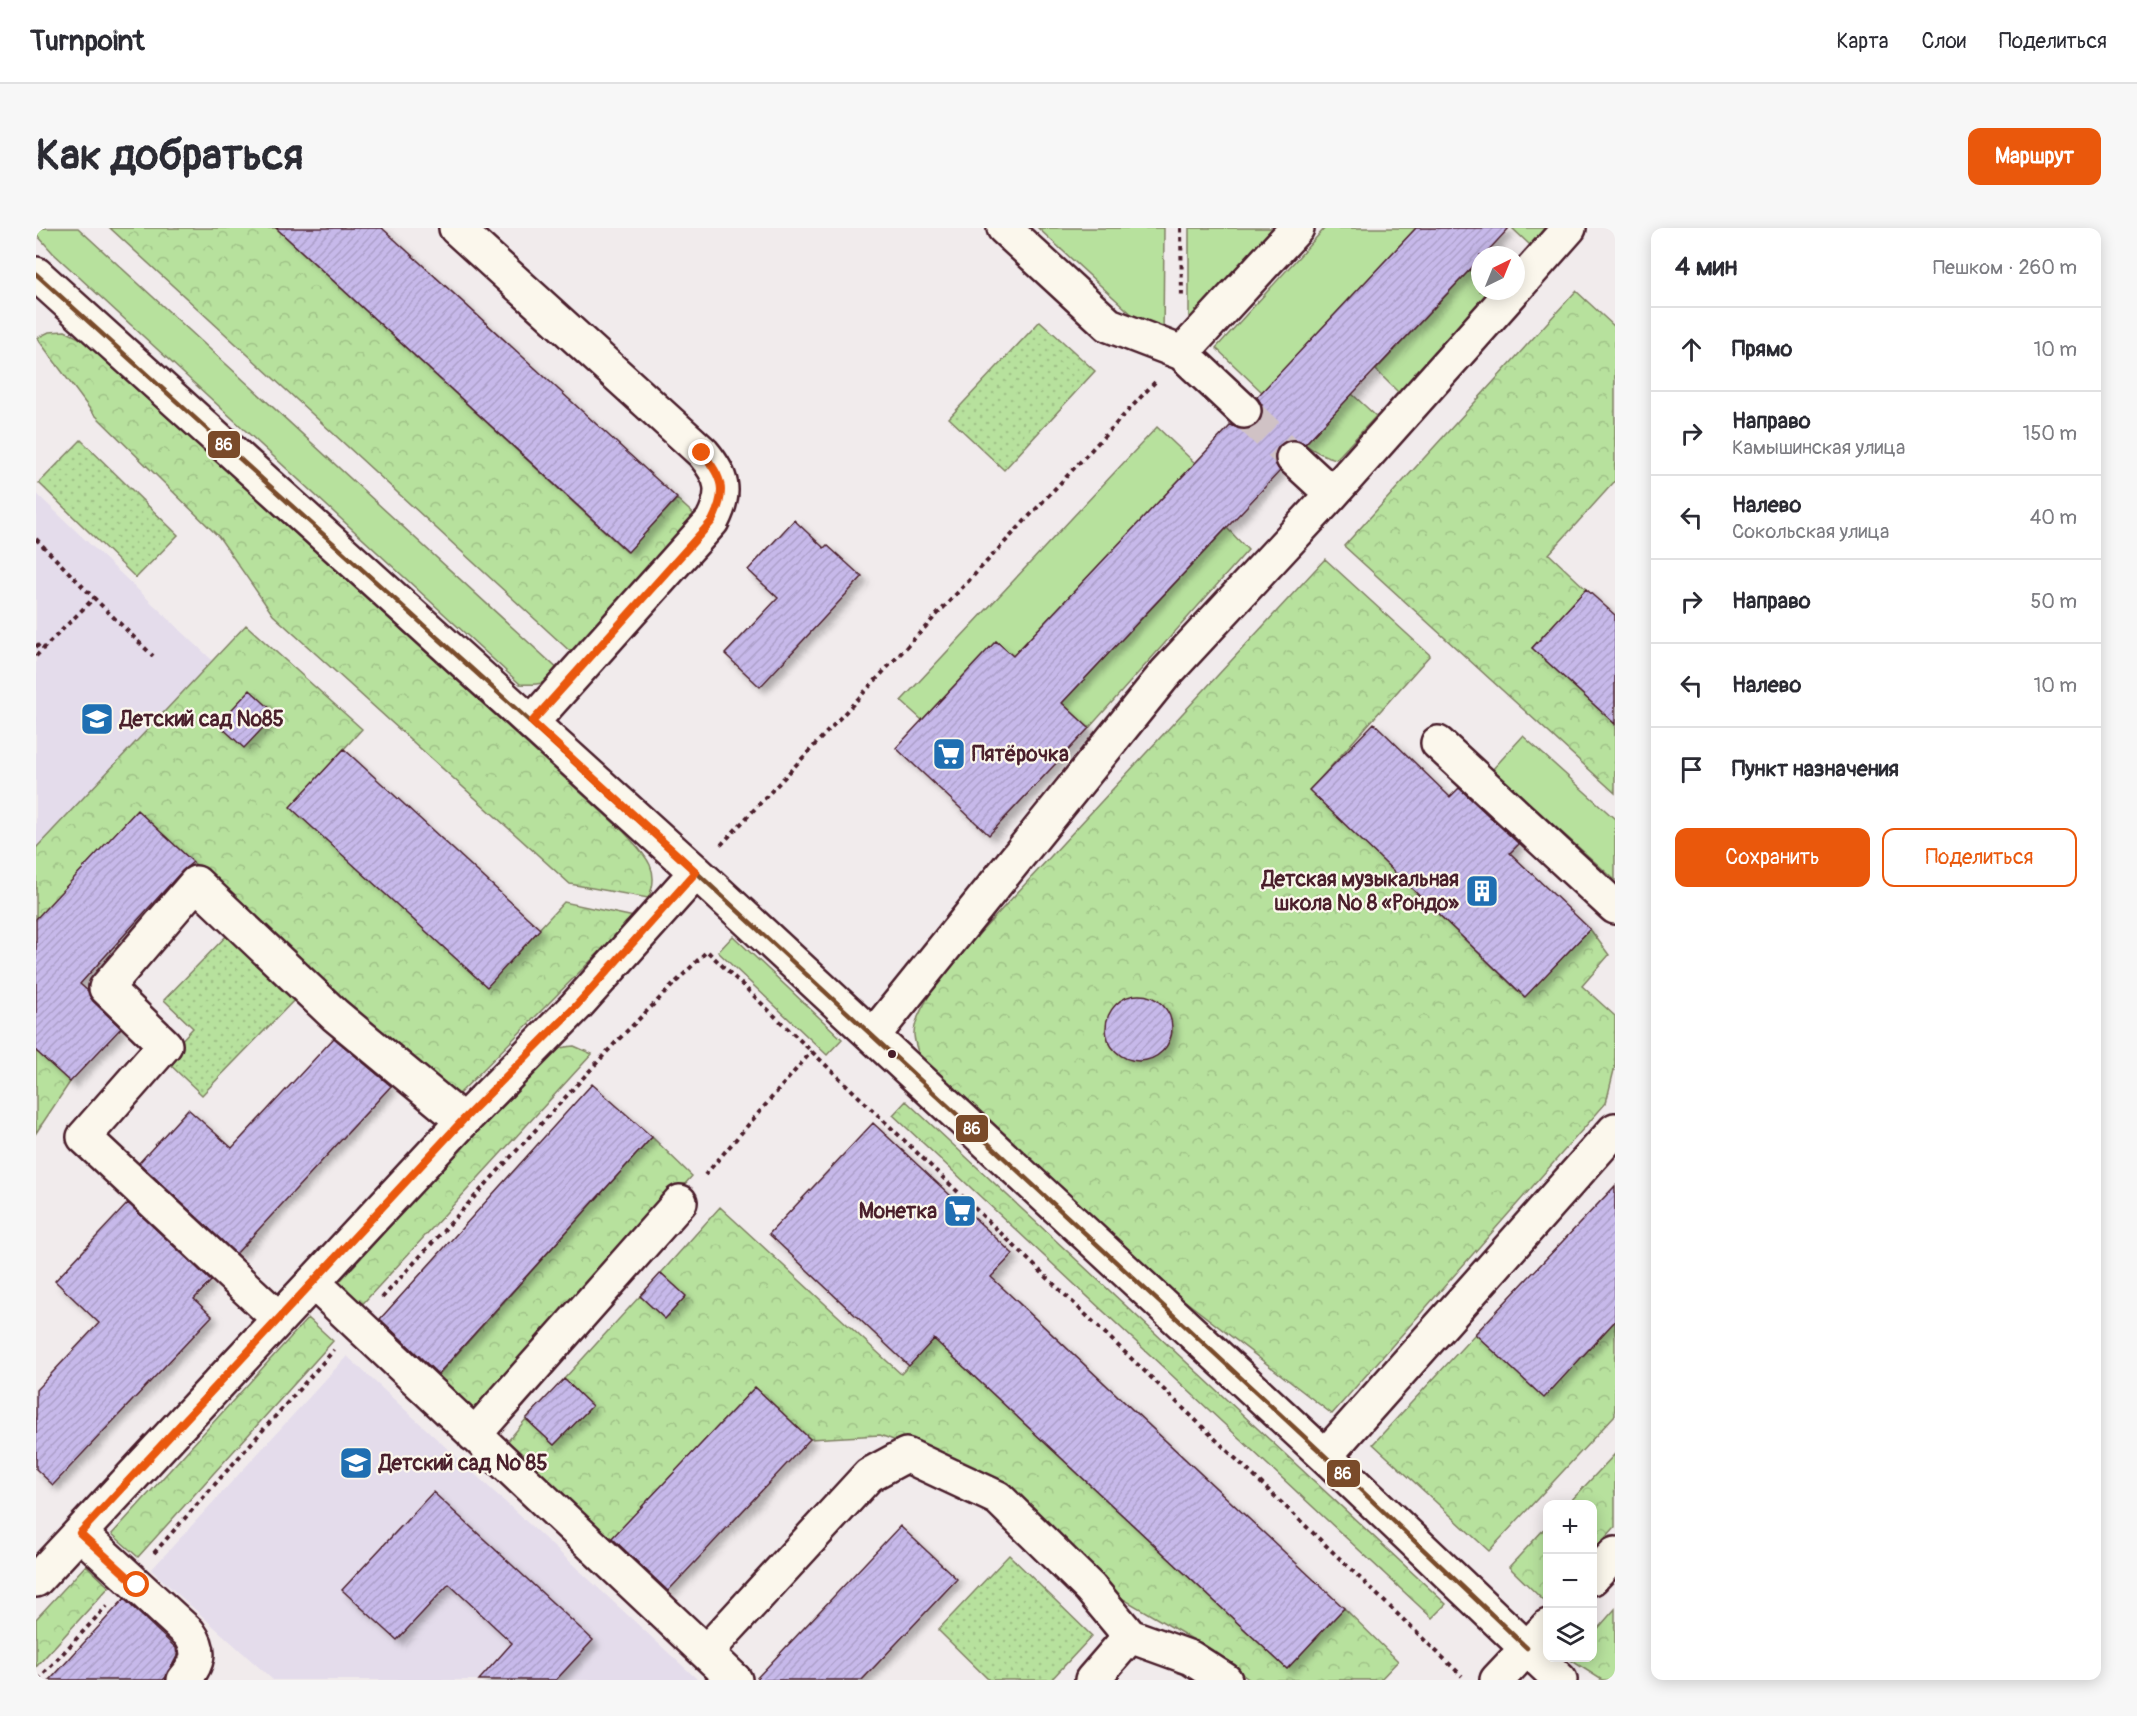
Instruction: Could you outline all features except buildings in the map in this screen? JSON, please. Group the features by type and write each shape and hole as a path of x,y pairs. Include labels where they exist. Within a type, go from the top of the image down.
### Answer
{"street":[{"path":"456,228 702,453 721,481 722,494 719,507 706,528 532,722"},
{"path":"1004,228 1109,325 1182,353 1244,411"},
{"path":"1182,353 1297,228"},
{"path":"1525,279 1569,228"},
{"path":"42,290 532,722 1325,1456 1537,1637 1560,1680"},
{"path":"873,1036 1165,674 1332,494 1506,300"},
{"path":"1293,458 1332,494"},
{"path":"1438,743 1615,907"},
{"path":"40,1568 80,1533 463,1120 576,1006 696,872"},
{"path":"279,1319 84,1137 165,1045 106,988 196,883 335,1015 463,1120"},
{"path":"1325,1456 1615,1131"},
{"path":"474,1434 680,1202"},
{"path":"313,1282 735,1680"},
{"path":"706,1652 869,1475 906,1455 998,1498 1090,1588 1130,1636 1191,1658 1225,1680"},
{"path":"80,1533 189,1633 197,1648 198,1657 195,1666 184,1680"},
{"path":"1597,1574 1615,1554"},
{"path":"1092,1680 1130,1636"},
{"path":"1497,1680 1537,1637"}],"path":[{"path":"696,872 1182,353 1181,228"},
{"path":"36,539 153,656"},
{"path":"36,656 93,598"},
{"path":"36,644 42,650"},
{"path":"707,951 1466,1680"},
{"path":"680,1202 812,1051"}],"shaded area":[{"name":"Детский сад №85","path":"36,493 213,661 36,848"},
{"name":"Детский сад № 85","path":"347,1356 698,1680 273,1680 151,1570"}],"green space":[{"path":"36,228 78,228 562,673 542,683 520,684 53,253 37,235"},
{"path":"110,228 276,228 627,552 677,499 699,519 574,655"},
{"path":"1038,228 1164,228 1163,343"},
{"path":"1189,228 1287,228 1189,333"},
{"path":"1325,228 1416,228 1262,392 1216,348"},
{"path":"1512,228 1545,228 1530,245"},
{"path":"1471,269 1471,300 1481,300 1400,394 1376,370"},
{"path":"1576,291 1615,327 1615,481 1549,554 1586,589 1532,648 1615,724 1615,793 1344,546"},
{"path":"1040,321 1095,371 1004,470 949,418"},
{"path":"65,331 81,339 624,832 643,854 652,870 652,888 648,898 570,884 273,615 219,537 92,412 37,338 49,332"},
{"path":"1352,394 1376,416 1341,454 1336,459 1332,458 1305,444"},
{"path":"1157,427 1195,463 1013,656 996,641 922,720 901,701"},
{"path":"81,440 178,535 136,578 39,483"},
{"path":"1227,528 1248,550 1089,728 1062,703"},
{"path":"1325,559 1430,655 1310,790 1524,997 1590,929 1609,955 1582,986 1615,1016 1615,1066 1606,1103 1332,1414 1163,1284 927,1070 917,1049 914,1035 921,1011 944,972"},
{"path":"246,625 362,729 291,807 486,986 564,902 634,917 453,1100 137,811 36,919 36,848"},
{"path":"1523,736 1615,819 1615,880 1492,770"},
{"path":"232,930 299,995 202,1095 164,1059 193,1028 164,1000"},
{"path":"733,936 842,1039 827,1055 718,952"},
{"path":"574,1046 592,1054 356,1311 332,1290 541,1059 556,1050"},
{"path":"36,1051 70,1082 36,1133"},
{"path":"906,1101 1446,1604 1432,1618 893,1115"},
{"path":"652,1137 692,1176 472,1424 431,1383"},
{"path":"720,1207 901,1374 934,1339 1287,1669 1344,1608 1398,1661 1380,1680 1250,1680 1194,1640 1118,1596 954,1462 880,1435 810,1439 755,1387 608,1543 503,1447 526,1419 554,1445 591,1406 564,1379 640,1296 664,1318 685,1296 661,1273"},
{"path":"308,1318 333,1341 138,1557 112,1534"},
{"path":"1615,1321 1615,1415 1489,1551 1373,1444 1475,1334 1544,1397"},
{"path":"1615,1454 1615,1527 1597,1547 1597,1500 1572,1500"},
{"path":"1543,1530 1543,1600 1509,1567"},
{"path":"1009,1555 1092,1636 1051,1680 989,1680 938,1630"},
{"path":"86,1565 109,1587 36,1667 36,1619"},
{"path":"1615,1609 1615,1680 1602,1680 1574,1662 1597,1662 1597,1629"}],"tunnel":[{"path":"1244,411 1293,458"}],"transit line":[{"name":"86","path":"36,274 696,872 1325,1456 1527,1648"}],"place":[{"name":"Детский сад №85","path":"97,719"},
{"name":"Пятёрочка","path":"949,754"},
{"name":"Детская музыкальная школа № 8 «Рондо»","path":"1482,891"},
{"name":"Монетка","path":"960,1211"},
{"name":"Детский сад № 85","path":"356,1463"}],"route":[{"path":"137,1585 80,1533 463,1120 576,1006 696,872 532,722 712,521 722,494 721,481 702,453"}]}
